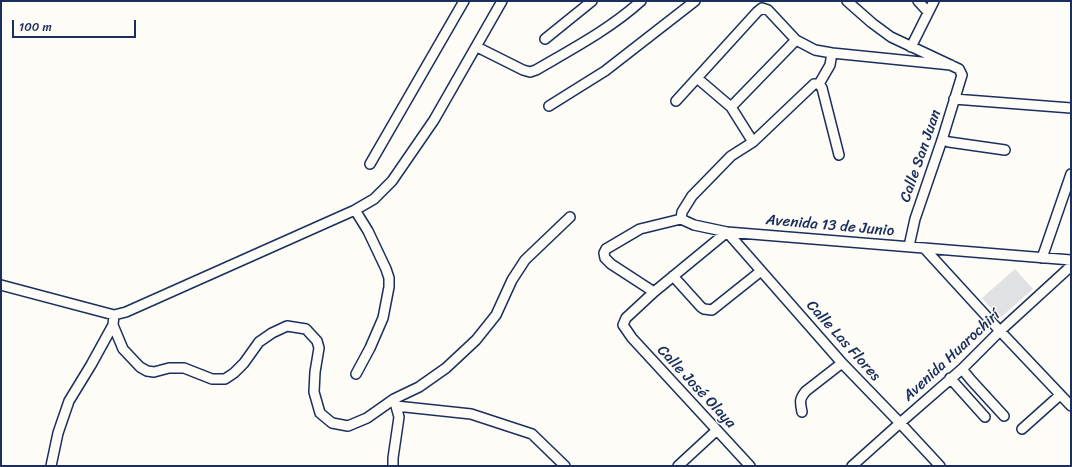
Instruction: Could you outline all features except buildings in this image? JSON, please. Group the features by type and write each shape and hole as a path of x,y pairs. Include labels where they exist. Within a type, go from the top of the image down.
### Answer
{"street":[{"path":"370,164 464,1"},
{"path":"545,39 592,1"},
{"path":"477,47 530,72 596,35 629,12 641,1"},
{"path":"549,106 605,71 695,1"},
{"path":"847,1 872,24 891,37 950,65"},
{"path":"918,1 928,12"},
{"path":"911,47 934,1"},
{"path":"1,285 114,314 126,312 355,210 374,199 392,181 434,120 477,47 499,2"},
{"path":"676,101 762,8 768,10 796,40 815,50 950,65"},
{"path":"731,107 796,40"},
{"path":"727,232 654,292 611,264 605,258 604,253 606,249 640,229 681,219 682,212 692,196 731,156 753,142 814,84 818,84 830,65 832,53"},
{"name":"Calle San Juan","path":"909,246 914,219 942,140 962,75 959,69 950,65"},
{"path":"697,78 731,107 753,142"},
{"path":"818,84 822,88 839,155"},
{"path":"954,99 1071,108"},
{"path":"942,140 1005,150"},
{"path":"1042,258 1071,174"},
{"path":"355,210 368,231 389,278 389,287 382,318 370,348 356,374"},
{"path":"113,325 123,349 140,367 147,371 154,372 169,368 184,368 212,378 225,379 244,362 259,342 272,332 287,326 306,329 317,341 319,348 315,372 314,392 320,413 332,423 348,426 395,403 446,368 476,340 496,315 512,280 525,260 570,217"},
{"name":"Avenida 13 de Junio","path":"681,219 694,225 727,232 1071,260"},
{"name":"Calle Las Flores","path":"727,232 842,363 900,422 940,466"},
{"path":"924,248 1071,406"},
{"name":"Avenida Huarochirí","path":"852,466 900,422 962,369 1000,331 1071,266"},
{"path":"673,276 701,307 712,310 761,271"},
{"name":"Calle José Olaya","path":"654,292 626,318 623,325 632,338 750,466"},
{"path":"51,466 58,433 69,401 113,325 114,314"},
{"path":"802,412 800,402 806,390 842,363"},
{"path":"962,369 1004,416"},
{"path":"950,378 985,416"},
{"path":"1022,429 1060,395"},
{"path":"393,466 399,417 395,403"},
{"path":"395,403 472,414 532,434 565,466"},
{"path":"678,466 717,430"}],"shaded area":[{"path":"1015,269 1033,289 1000,318 982,298"}]}
